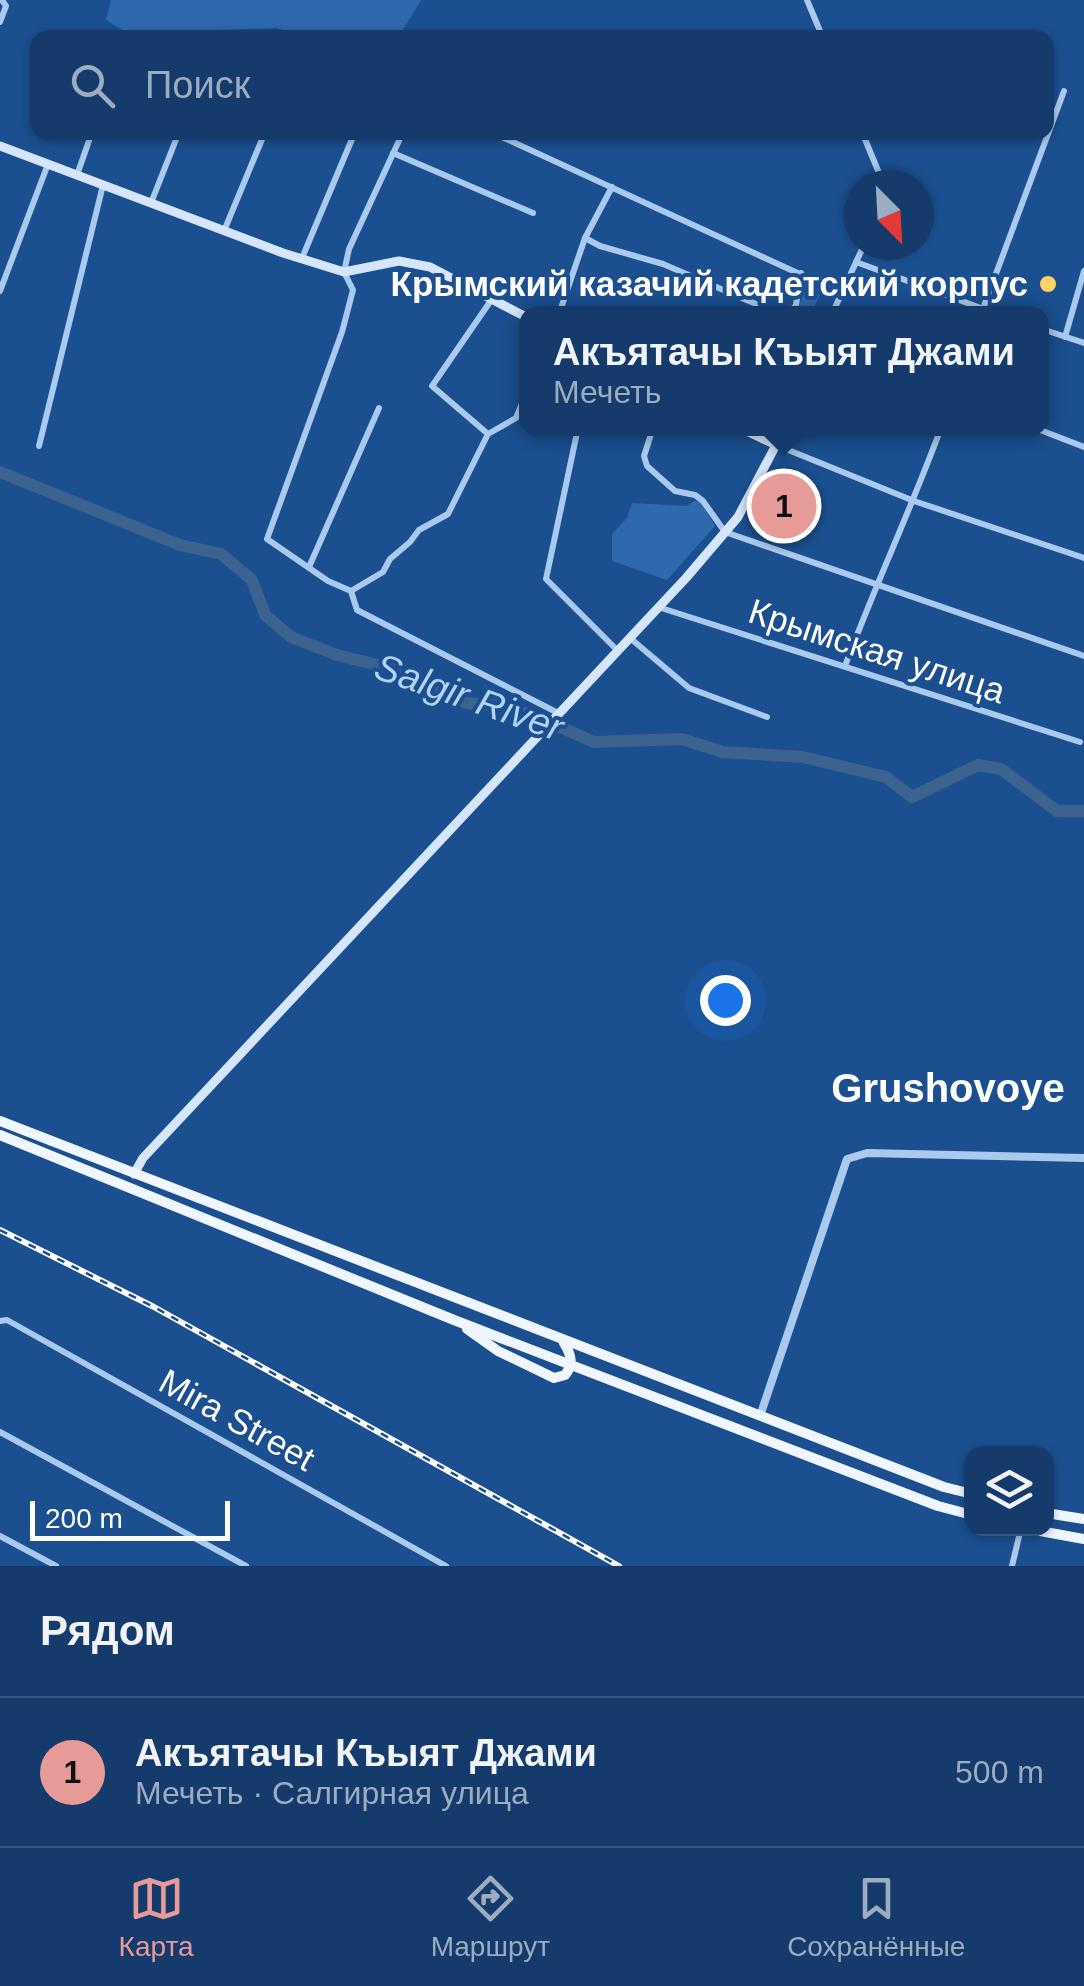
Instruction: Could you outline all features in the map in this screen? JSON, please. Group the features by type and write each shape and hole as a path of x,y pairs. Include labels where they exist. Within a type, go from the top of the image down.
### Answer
{"main road":[{"path":"0,146 344,272 385,262 416,264 446,273 519,313"},
{"path":"134,1174 143,1158 540,736 738,517 776,445 757,436"},
{"path":"0,1121 563,1341 964,1492"},
{"path":"0,1135 570,1368 964,1513"},
{"path":"454,1320 498,1351 547,1376 557,1378 570,1368"},
{"path":"563,1341 570,1352 570,1368"},
{"path":"1054,1514 1084,1519"},
{"path":"1054,1534 1084,1539"}],"street":[{"path":"0,22 6,6 2,0"},
{"path":"807,0 820,30"},
{"path":"1054,118 1064,91"},
{"path":"77,176 89,140"},
{"path":"151,203 176,140"},
{"path":"224,231 263,140"},
{"path":"302,258 352,140"},
{"path":"399,140 363,212 344,272 352,290 342,332 267,539 328,581 350,591 357,610 559,715"},
{"path":"509,140 842,293"},
{"path":"865,140 878,170"},
{"path":"984,306 1046,140"},
{"path":"393,153 534,212"},
{"path":"0,291 48,164"},
{"path":"39,446 103,185"},
{"path":"562,306 585,238 612,187"},
{"path":"585,238 663,264 760,306"},
{"path":"836,306 856,262 969,306"},
{"path":"795,306 801,272"},
{"path":"1065,337 1084,272"},
{"path":"488,434 432,386 492,299"},
{"path":"1049,331 1084,344"},
{"path":"310,567 378,408"},
{"path":"350,591 382,572 418,530 448,514 488,434 516,418 519,411"},
{"path":"1049,433 1084,447"},
{"path":"576,436 546,579 618,651"},
{"path":"650,436 644,456 647,466 676,491 703,501 724,532"},
{"path":"780,436 776,445 914,501 1084,558"},
{"path":"845,666 938,436"},
{"name":"Крымская улица","path":"724,532 1084,656"},
{"name":"Крымская улица","path":"658,607 1080,742"},
{"path":"630,638 689,688 767,716"},
{"path":"760,1416 847,1159 867,1153 1084,1158"},
{"name":"Mira Street","path":"1,1320 446,1566"},
{"path":"0,1432 246,1566"},
{"path":"0,1536 56,1566"},
{"path":"1012,1566 1021,1536"}],"shaded area":[{"path":"111,0 421,0 403,30 122,30 106,20"},
{"path":"805,288 820,294 815,306 799,306"},
{"path":"701,502 715,526 667,580 612,561 612,534 627,518 632,503 687,506"}],"waterway":[{"name":"Salgir River","path":"0,472 180,545 221,554 252,580 265,615 291,637 337,655 394,669 409,681 466,703 533,715 594,742 682,739 723,752 803,757 886,777 912,797 978,765 1001,769 1057,811 1084,811"}],"railway":[{"path":"0,1230 154,1307 619,1566"}],"place":[{"name":"Крымский казачий кадетский корпус","path":"1048,284"},
{"name":"Акъятачы Къыят Джами","path":"784,506"}],"district":[{"name":"Grushovoye","path":"948,1088"}]}
